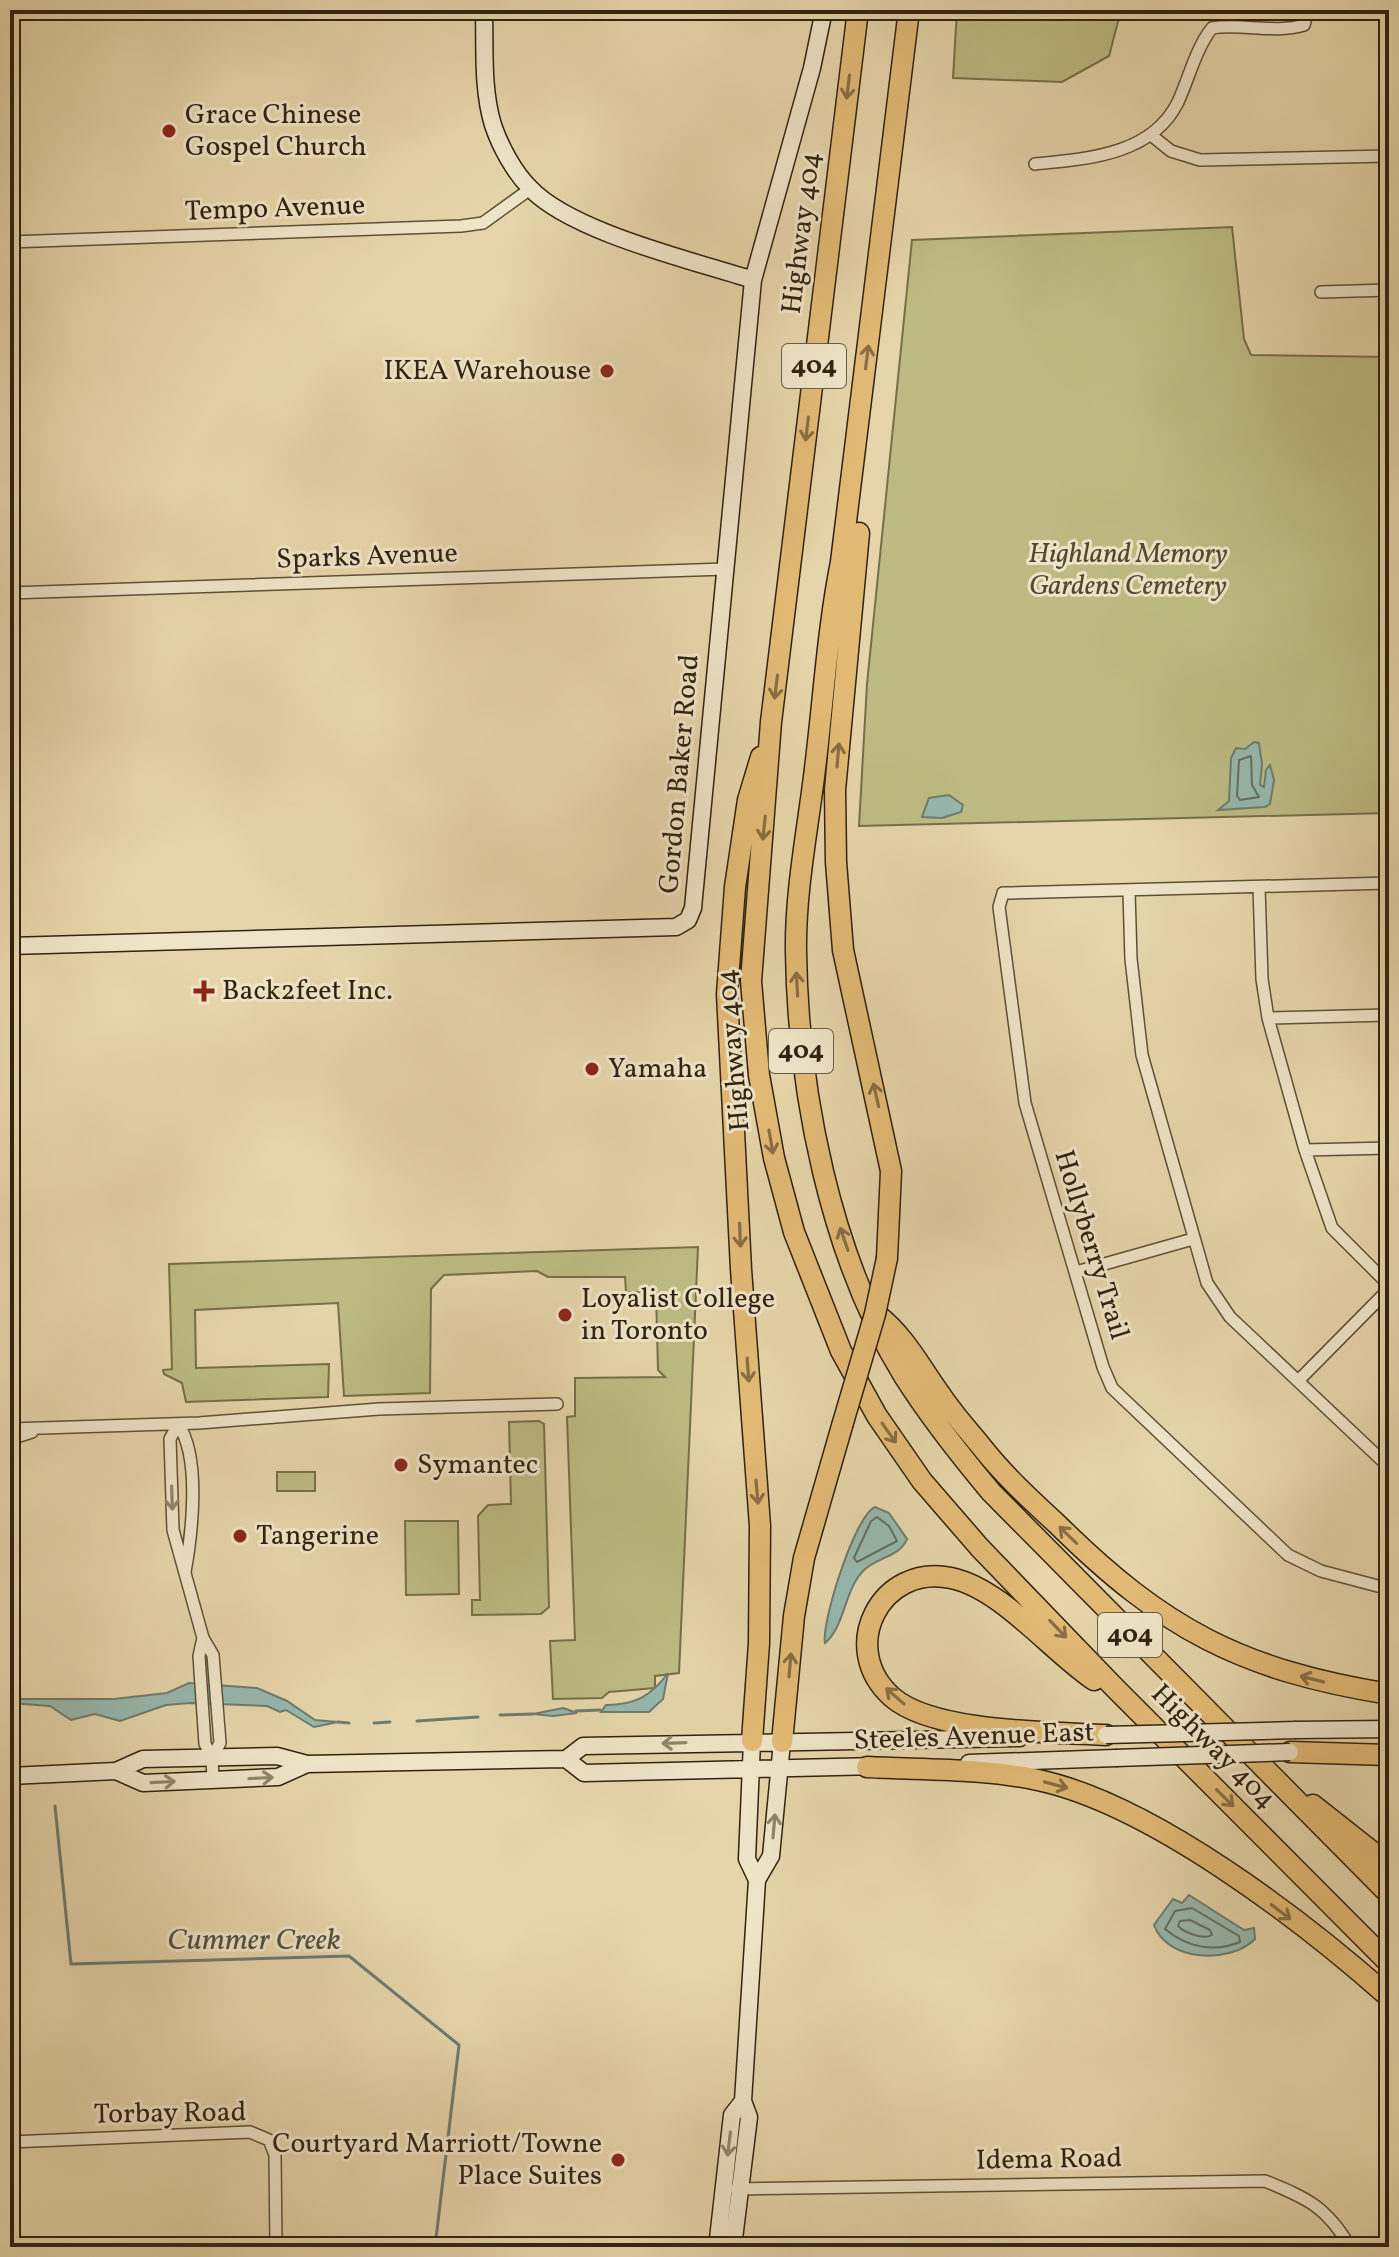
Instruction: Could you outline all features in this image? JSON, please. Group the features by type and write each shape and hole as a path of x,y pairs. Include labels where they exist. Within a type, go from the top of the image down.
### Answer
{"highway":[{"name":"Highway 404","path":"858,10 771,722 751,981 759,1075 771,1144 799,1247 841,1351 877,1416 922,1481 980,1548 1130,1704 1389,1963"},
{"name":"Highway 404","path":"909,10 854,463 831,614 796,950 800,1047 816,1147 856,1273 873,1311 903,1375 945,1435 991,1492 1389,1894"},
{"path":"782,1742 794,1616 804,1558 875,1314 887,1258 891,1171 843,950 836,862 835,790 863,502 854,463"},
{"path":"752,1741 759,1643 760,1526 741,1269 727,994 735,887 748,800 771,722"},
{"path":"873,1311 899,1332 941,1396 991,1458 1105,1571 1139,1599 1197,1635 1260,1664 1317,1681 1389,1694"},
{"path":"1106,1735 981,1726 909,1708 891,1696 879,1680 866,1653 867,1625 880,1603 905,1583 931,1576 953,1578 980,1589 1076,1668 1130,1704"},
{"path":"1290,1752 1389,1755"},
{"path":"867,1767 1018,1777 1075,1790 1111,1805 1227,1872 1358,1970 1389,1997"},
{"path":"1271,1776 1351,1831 1389,1865"}],"main road":[{"path":"484,10 486,95 493,125 504,151 530,189 585,225 753,280"},
{"name":"Gordon Baker Road","path":"10,946 676,927 688,920 693,908 753,280 812,68 824,10"},
{"name":"Steeles Avenue East","path":"10,1776 116,1771 143,1759 277,1756 307,1764 566,1759 583,1746 1389,1729"},
{"path":"752,1741 747,1859 757,1880"},
{"path":"733,2247 749,2117 743,2101 757,1880 771,1856 782,1742"},
{"name":"Steeles Avenue East","path":"566,1759 584,1773 867,1767 1389,1747"},
{"name":"Steeles Avenue East","path":"116,1771 143,1783 278,1777 307,1764"},
{"path":"722,2247 718,2239 732,2115 743,2101"}],"street":[{"path":"1035,164 1088,159 1119,150 1151,135 1176,106 1203,38 1212,28 1232,24 1293,29 1304,25 1308,10"},
{"path":"1151,135 1171,151 1200,160 1389,156"},
{"name":"Tempo Avenue","path":"10,242 461,226 483,223 530,189"},
{"path":"1321,292 1389,290"},
{"name":"Sparks Avenue","path":"10,593 725,569"},
{"name":"Hollyberry Trail","path":"1389,883 1003,893 1000,900 1025,1103 1104,1372 1123,1402 1288,1555 1324,1573 1389,1589"},
{"path":"1259,887 1262,979 1268,1018 1305,1150 1332,1228 1389,1287 1298,1381"},
{"path":"1129,892 1138,1035 1193,1239 1216,1299 1230,1317 1372,1455 1389,1467"},
{"path":"1268,1018 1389,1015"},
{"path":"1305,1150 1389,1148"},
{"path":"1076,1272 1193,1239"},
{"path":"10,1429 178,1424 342,1411 557,1404"},
{"path":"178,1424 170,1439 173,1530 203,1638 213,1655 220,1743 212,1757"},
{"path":"178,1424 187,1438 192,1508 192,1532 185,1572"},
{"path":"10,1439 48,1426"},
{"path":"203,1638 199,1656 205,1744 212,1757 213,1780"},
{"name":"Torbay Road","path":"10,2142 250,2132 269,2140 275,2155 276,2247"},
{"name":"Idema Road","path":"723,2190 1265,2181 1307,2197 1334,2220 1350,2247"}],"green space":[{"path":"957,10 1121,10 1109,56 1062,82 953,78"},
{"name":"Highland Memory Gardens Cemetery","path":"1232,227 1244,339 1251,355 1389,357 1389,813 859,826 867,684 912,240"},
{"path":"698,1247 679,1673 655,1676 655,1688 609,1692 602,1698 553,1699 550,1641 575,1640 567,1417 575,1416 575,1378 665,1377 658,1370 656,1292 626,1292 625,1277 548,1277 537,1271 444,1275 431,1289 430,1393 344,1396 338,1303 195,1310 196,1368 329,1364 328,1397 186,1402 182,1383 164,1374 163,1370 172,1369 169,1264"},
{"path":"539,1421 544,1424 549,1607 541,1614 472,1615 472,1600 480,1600 478,1516 488,1505 511,1504 509,1422"},
{"path":"277,1472 315,1472 315,1491 277,1491"},
{"path":"405,1521 458,1521 459,1594 406,1595"}],"water":[{"path":"1254,742 1259,743 1262,764 1260,785 1264,787 1266,770 1270,765 1274,780 1270,804 1265,807 1218,810 1229,801 1231,758 1236,748 1245,749"},
{"path":"949,795 963,805 961,812 942,818 922,817 929,798"},
{"path":"875,1507 889,1513 907,1539 899,1550 863,1571 852,1588 837,1627 825,1643 828,1614 849,1548 867,1514"},
{"path":"668,1673 663,1699 649,1712 601,1712 606,1705 642,1698"},
{"path":"189,1683 257,1688 287,1701 315,1720 338,1722 314,1727 286,1710 280,1712 267,1706 190,1703 166,1705 120,1721 95,1714 71,1720 50,1706 10,1703 10,1699 114,1699 167,1693"},
{"path":"563,1708 577,1713 553,1716 533,1714"},
{"path":"1189,1895 1244,1930 1254,1928 1255,1939 1231,1953 1216,1955 1185,1952 1172,1946 1161,1937 1154,1925 1173,1899 1182,1903"}],"waterway":[{"path":"576,1711 600,1710"},
{"path":"500,1715 533,1714"},
{"path":"417,1721 478,1717"},
{"path":"338,1722 349,1723"},
{"path":"374,1723 390,1722"},
{"name":"Cummer Creek","path":"55,1806 71,1964 349,1956 459,2045 435,2247"}],"place":[{"name":"Grace Chinese Gospel Church","path":"169,131"},
{"name":"IKEA Warehouse","path":"607,371"},
{"name":"Back2feet Inc.","path":"204,991"},
{"name":"Yamaha","path":"592,1069"},
{"name":"Loyalist College in Toronto","path":"565,1315"},
{"name":"Symantec","path":"401,1465"},
{"name":"Tangerine","path":"240,1536"},
{"name":"Courtyard Marriott/Towne Place Suites","path":"618,2160"}]}
